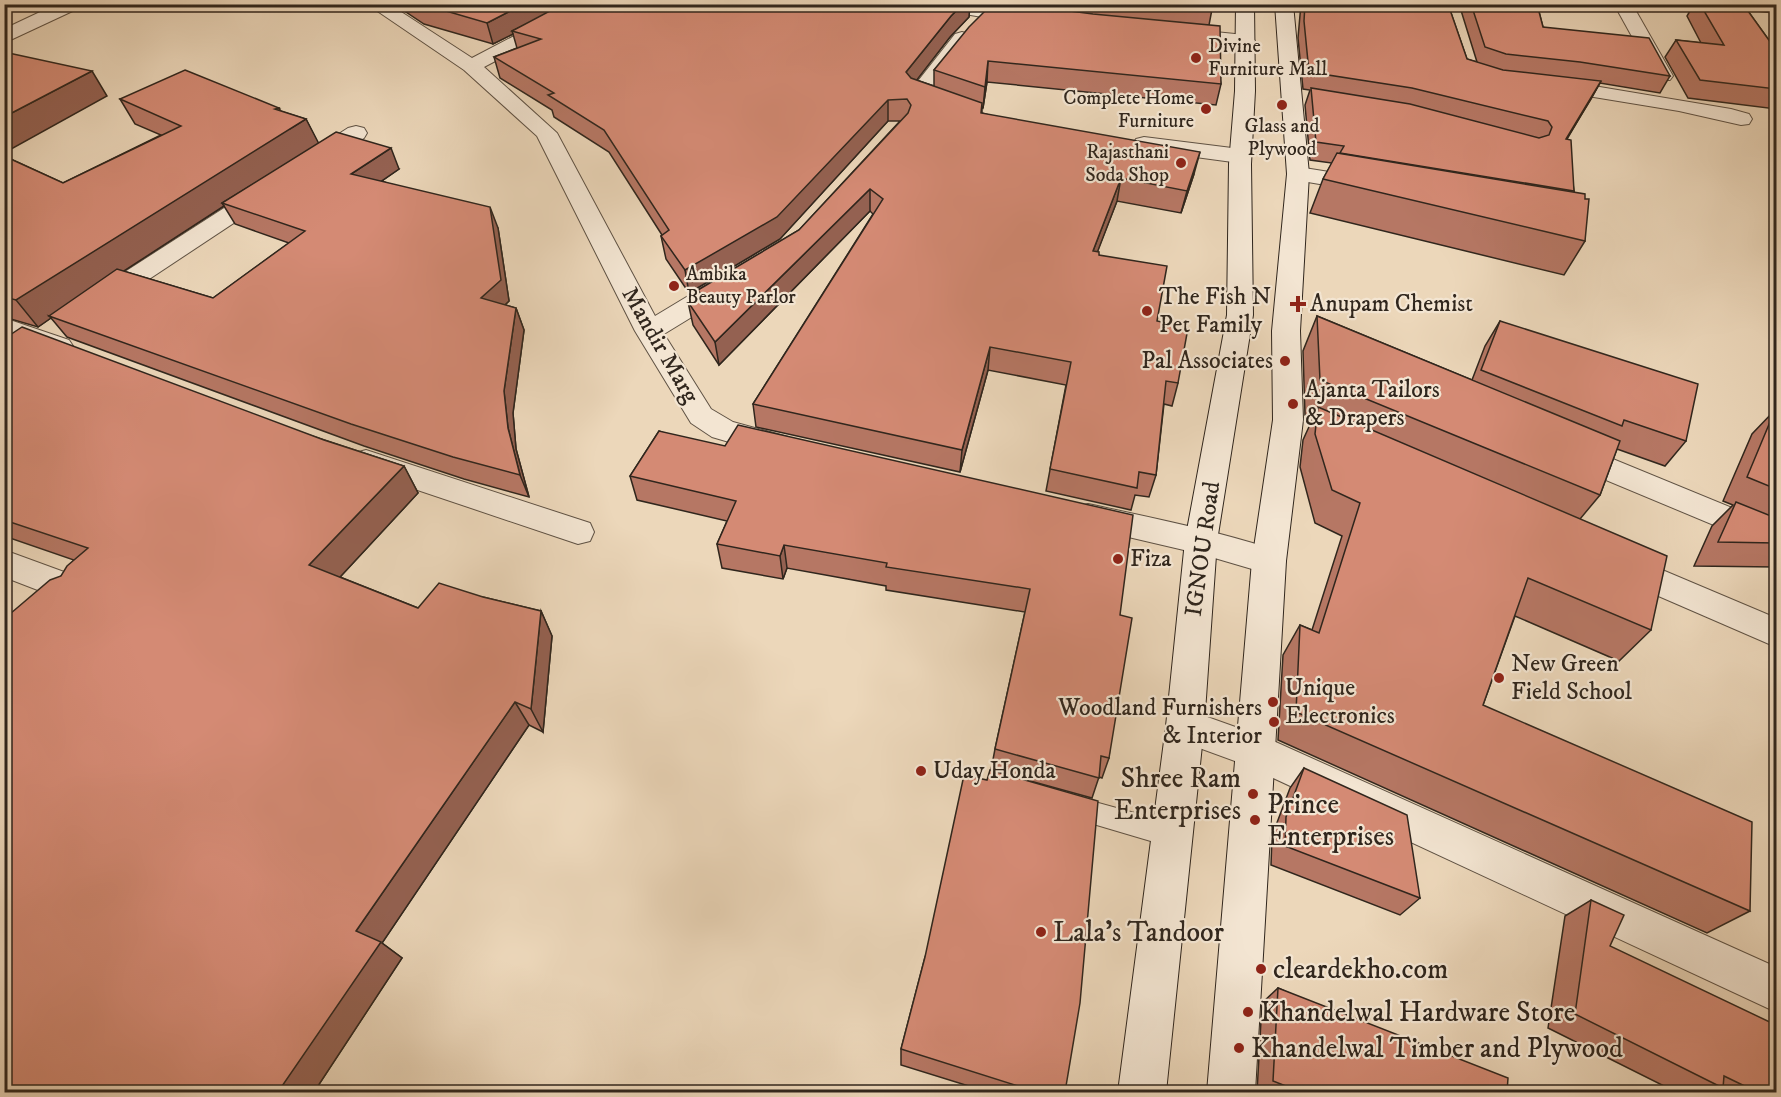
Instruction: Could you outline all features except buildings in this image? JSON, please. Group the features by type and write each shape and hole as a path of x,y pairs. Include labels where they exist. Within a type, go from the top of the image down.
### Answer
{"street":[{"path":"4,37 73,4"},
{"name":"Mandir Marg","path":"376,4 471,66 546,133 649,331 701,417 723,430 797,449"},
{"path":"471,66 590,4"},
{"path":"936,4 986,14 1041,20"},
{"name":"IGNOU Road","path":"1142,1092 1185,726 1201,541 1240,315 1240,156 1245,4"},
{"path":"1231,1092 1269,561 1297,336 1301,97 1284,4"},
{"path":"1623,4 1679,105"},
{"path":"1741,4 1776,8"},
{"path":"966,112 927,100 918,94 959,42 986,14"},
{"path":"1154,32 1245,41"},
{"path":"1528,83 1679,105 1741,119"},
{"path":"14,358 149,266 356,133"},
{"path":"1121,141 1240,156"},
{"path":"1298,174 1392,189"},
{"path":"649,331 750,270"},
{"path":"4,326 62,326"},
{"path":"62,326 87,356"},
{"path":"1288,420 1320,434"},
{"path":"1539,439 1776,540"},
{"path":"341,452 578,532"},
{"path":"1063,510 1201,541 1269,561"},
{"path":"1592,552 1776,633"},
{"path":"4,563 74,590"},
{"path":"1185,726 1255,751 1776,990"}],"lane":[{"path":"1057,802 1171,835"}],"place":[{"name":"Divine Furniture Mall","path":"1196,58"},
{"name":"Glass and Plywood","path":"1282,105"},
{"name":"Complete Home Furniture","path":"1206,109"},
{"name":"Rajasthani Soda Shop","path":"1181,163"},
{"name":"Ambika Beauty Parlor","path":"674,286"},
{"name":"Anupam Chemist","path":"1298,304"},
{"name":"The Fish N Pet Family","path":"1147,311"},
{"name":"Pal Associates","path":"1285,361"},
{"name":"Ajanta Tailors & Drapers","path":"1293,404"},
{"name":"Fiza","path":"1118,559"},
{"name":"New Green Field School","path":"1499,678"},
{"name":"Unique Electronics","path":"1273,702"},
{"name":"Woodland Furnishers & Interior","path":"1274,722"},
{"name":"Uday Honda","path":"921,771"},
{"name":"Shree Ram Enterprises","path":"1253,794"},
{"name":"Prince Enterprises","path":"1255,820"},
{"name":"Lala's Tandoor","path":"1041,932"},
{"name":"cleardekho.com","path":"1261,969"},
{"name":"Khandelwal Hardware Store","path":"1248,1012"},
{"name":"Khandelwal Timber and Plywood","path":"1239,1048"}]}
